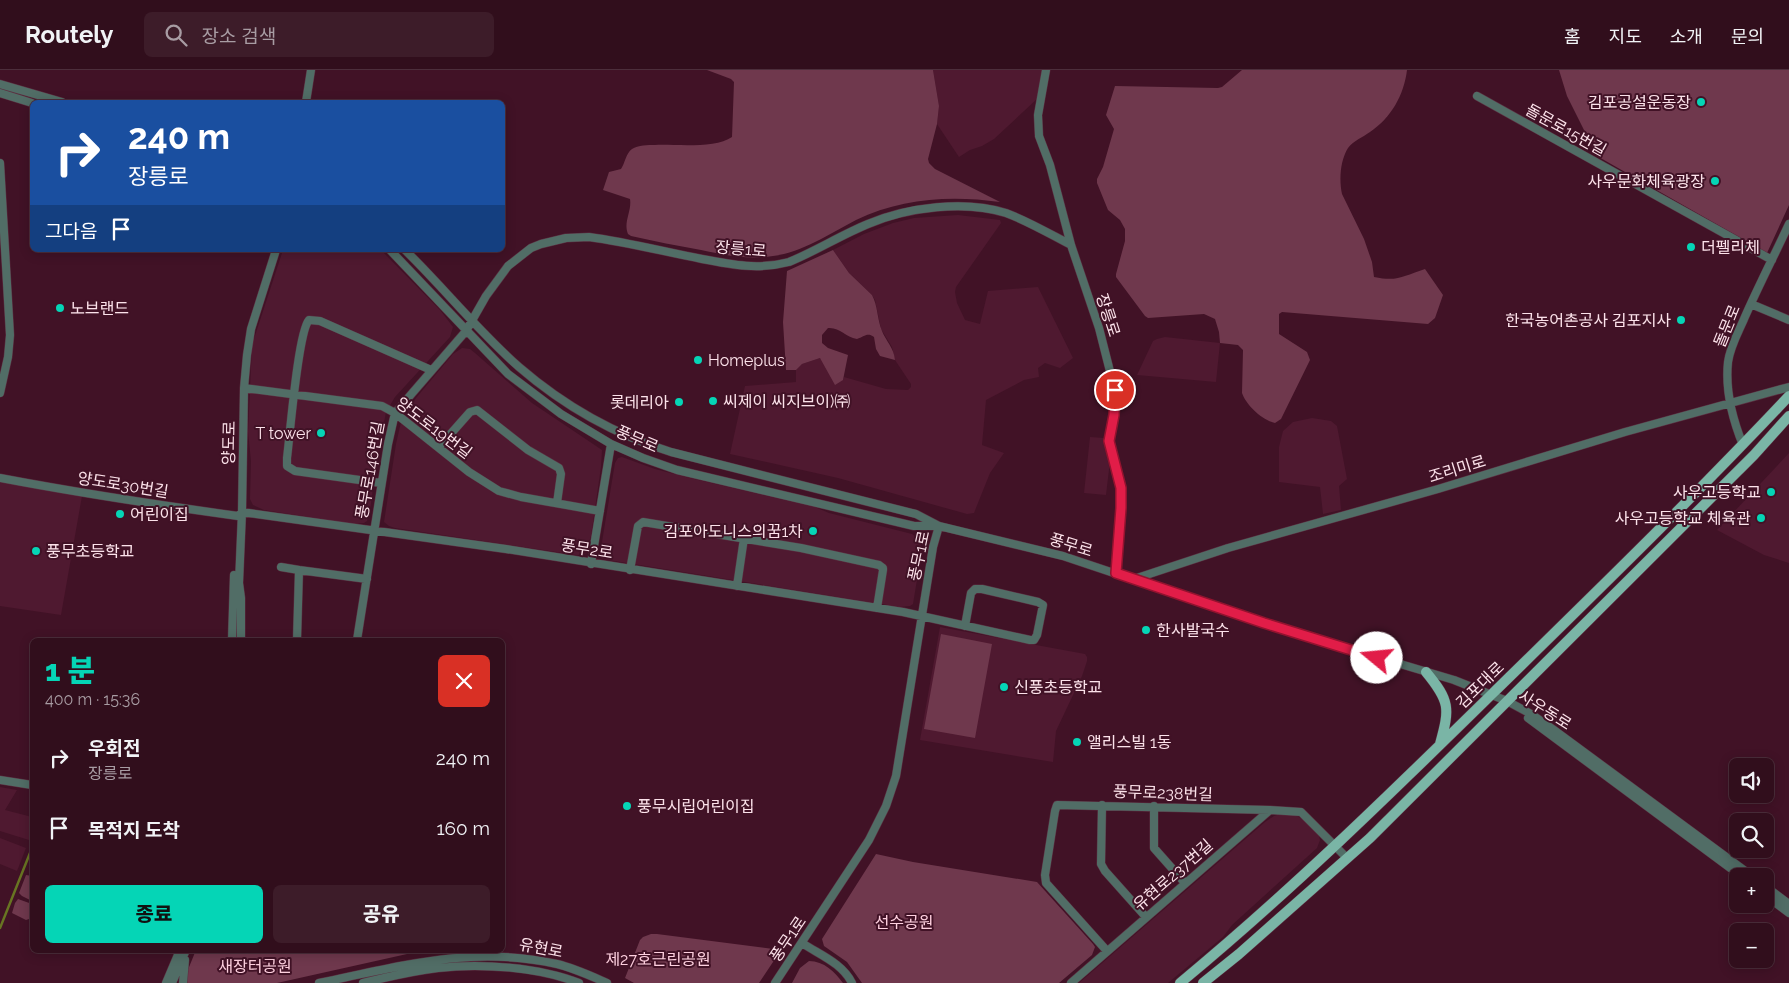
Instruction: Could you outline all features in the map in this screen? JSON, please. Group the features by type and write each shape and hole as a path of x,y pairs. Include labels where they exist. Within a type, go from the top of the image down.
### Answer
{"main road":[{"name":"김포대로","path":"1180,983 1336,846 1743,445 1789,396"},
{"name":"김포대로","path":"1204,983 1370,838 1754,455 1789,416"},
{"path":"1754,455 1789,423"},
{"path":"1426,672 1439,687 1446,703 1446,724 1440,745"}],"street":[{"path":"306,100 311,70"},
{"name":"장릉로","path":"1046,70 1038,115 1038,136 1050,164 1071,245 1099,328 1115,390 1114,415 1109,441 1121,488 1116,573"},
{"path":"0,88 53,100"},
{"path":"0,88 30,102"},
{"name":"돌문로15번길","path":"1477,96 1772,260"},
{"path":"0,163 10,335 8,357 0,393"},
{"name":"장릉1로","path":"466,331 496,280 508,266 531,248 566,238 602,238 733,265 760,267 790,262 882,218 924,208 956,207 986,209 1008,214 1071,245"},
{"name":"돌문로","path":"1743,445 1731,415 1729,404 1728,363 1730,353 1750,304 1789,224"},
{"name":"양도로","path":"241,638 239,583 240,387 244,340 271,252"},
{"name":"양도로","path":"232,638 240,514 244,388 250,329 275,252"},
{"name":"풍무로","path":"392,252 502,368 528,390 561,414 611,444 643,458 690,473 914,526 939,526 1041,550 1264,623 1426,672 1507,701"},
{"name":"풍무로","path":"407,252 471,320 520,368 541,385 588,415 642,443 694,459 916,514 939,526"},
{"path":"1750,304 1788,317"},
{"path":"381,483 295,471 289,468 287,458 303,334 307,322 312,319 430,370"},
{"name":"풍무로146번길","path":"357,638 381,483 390,430 395,413 430,370 466,331"},
{"name":"조리미로","path":"1133,579 1228,548 1438,489 1625,432 1789,387"},
{"name":"양도로19번길","path":"244,388 377,405 395,413 475,476 499,491 521,497 600,510"},
{"path":"439,447 470,412 477,410 528,450 559,468 561,474 557,503"},
{"path":"591,564 611,444"},
{"name":"양도로30번길","path":"0,478 99,496 240,514"},
{"name":"풍무2로","path":"240,514 514,550 591,564 877,608 924,617 965,626 1034,640 1037,635 1042,605 1038,602 997,592 975,589 971,594 965,626"},
{"path":"630,570 638,526 641,522 828,553 882,566 877,608"},
{"name":"풍무1로","path":"780,983 867,850 890,807 898,783 904,753 939,526"},
{"path":"737,586 744,538"},
{"path":"281,567 367,579"},
{"path":"297,638 299,570"},
{"name":"사우동로","path":"1507,701 1730,868"},
{"name":"사우동로","path":"1507,701 1531,714 1554,730 1741,868"},
{"path":"0,778 30,783"},
{"name":"풍무로238번길","path":"1107,951 1046,883 1045,875 1056,806 1060,804 1270,810"},
{"path":"1102,805 1100,852 1103,868 1146,917"},
{"path":"1154,806 1152,839 1154,848 1185,883"},
{"path":"1270,810 1302,812 1347,858"},
{"name":"유현로237번길","path":"1071,983 1270,810"},
{"path":"1774,893 1789,904"},
{"path":"1774,902 1789,913"},
{"path":"804,944 838,965 846,972 852,983"},
{"name":"풍무1로","path":"775,983 804,944"},
{"path":"166,983 182,953"},
{"path":"172,983 183,953"},
{"path":"183,983 184,953"},
{"name":"유현로","path":"319,983 434,960 485,955 514,957 558,964 607,983"},
{"name":"유현로","path":"362,983 438,968 459,967 526,970 579,983"}],"shaded area":[{"path":"933,70 1042,70 1038,98 994,139 959,157 937,124 939,106"},
{"path":"958,215 1000,220 1001,223 956,287 957,303 965,320 980,324 988,291 1038,287 1073,358 1060,368 1045,363 1038,368 1039,377 1024,380 986,400 982,445 1004,453 990,473 974,513 967,514 838,478 730,454 745,386 796,382 796,370 802,364 820,358 843,380 844,377 886,389 908,390 911,387 911,384 895,360 892,347 881,329 875,300 849,273 833,250 864,234 893,223 914,218"},
{"path":"282,252 383,252 440,310 453,327 450,337 395,397 386,412 370,511 367,521 364,523 354,524 264,510 253,505 250,499 251,461 248,432 252,345"},
{"path":"1165,337 1220,343 1216,382 1137,375 1153,341"},
{"path":"462,348 470,349 532,403 602,450 591,536 585,554 577,555 395,528 384,522 401,422 416,398 453,354"},
{"path":"1312,418 1331,421 1337,426 1347,479 1339,486 1341,510 1323,514 1320,487 1279,482 1279,447 1283,431 1293,422"},
{"path":"1090,437 1104,438 1110,461 1106,495 1084,493"},
{"name":"사우고등학교","path":"1789,453 1789,563 1764,555 1717,530"},
{"path":"622,457 655,469 815,507 829,513 912,534 920,540 922,549 913,604 900,607 602,559 600,554 615,463 618,458"},
{"name":"풍무초등학교","path":"0,482 82,496 61,615 0,606"},
{"name":"신풍초등학교","path":"940,627 1085,654 1087,661 1082,676 1056,731 1053,762 920,740"},
{"path":"0,787 17,790 5,810 30,816 30,838 29,840 0,831"},
{"path":"1280,814 1294,815 1303,819 1319,836 1320,840 1317,848 1232,925 1223,937 1168,983 1079,983 1265,822"},
{"path":"0,838 26,848 17,871 0,864"}],"green space":[{"path":"707,70 933,70 939,106 937,124 928,159 929,163 935,169 1000,202 945,199 908,203 856,220 795,251 764,257 728,255 631,236 628,234 626,225 630,199 603,190 609,172 621,169 632,149 646,145 705,145 725,141 732,137 734,82 731,79"},
{"path":"1242,70 1407,70 1400,97 1390,113 1370,132 1355,141 1345,153 1340,177 1341,189 1364,239 1372,262 1374,277 1395,279 1425,269 1443,295 1435,318 1428,324 1282,312 1279,314 1279,334 1307,352 1310,360 1281,419 1275,423 1260,415 1244,398 1242,393 1243,350 1238,345 1220,343 1215,319 1204,314 1148,318 1116,277 1125,241 1125,229 1120,220 1108,210 1097,183 1114,129 1106,115 1115,86 1218,88 1222,87"},
{"name":"사우문화체육광장","path":"1559,70 1789,70 1789,205 1767,253 1597,156 1567,96"},
{"path":"833,250 849,273 872,295 880,326 895,360 880,356 872,336 867,335 857,339 836,329 828,328 822,335 822,343 828,348 848,355 843,380 835,385 820,358 802,364 796,370 786,370 783,322 787,271"},
{"path":"941,634 992,644 975,738 924,729"},
{"name":"선수공원","path":"876,854 913,862 1037,882 1093,944 1095,947 1092,955 1059,983 862,983 847,962 824,946 822,939"},
{"path":"26,875 30,876 30,900 19,893"},
{"path":"18,899 30,903 29,919 26,920 12,913"},
{"name":"제27호근린공원","path":"651,934 781,950 759,983 634,983 625,978 640,940"},
{"name":"새장터공원","path":"195,953 412,953 277,983 187,983 187,972"},
{"path":"809,961 820,963 829,968 843,983 792,983 800,968"}],"waterway":[{"path":"0,928 30,853"}],"place":[{"name":"김포공설운동장","path":"1701,102"},
{"name":"사우문화체육광장","path":"1715,181"},
{"name":"더펠리체","path":"1691,247"},
{"name":"노브랜드","path":"60,308"},
{"name":"한국농어촌공사 김포지사","path":"1681,320"},
{"name":"Homeplus","path":"698,360"},
{"name":"씨제이 씨지브이)㈜","path":"713,401"},
{"name":"롯데리아","path":"679,402"},
{"name":"T tower","path":"321,433"},
{"name":"사우고등학교","path":"1771,492"},
{"name":"어린이집","path":"120,514"},
{"name":"사우고등학교 체육관","path":"1761,518"},
{"name":"김포아도니스의꿈1차","path":"813,531"},
{"name":"풍무초등학교","path":"36,551"},
{"name":"한사발국수","path":"1146,630"},
{"name":"신풍초등학교","path":"1004,687"},
{"name":"앨리스빌 1동","path":"1077,742"},
{"name":"풍무시립어린이집","path":"627,806"}],"route":[{"path":"1115,390 1116,402 1109,441 1121,488 1116,573 1264,623 1377,658"}]}
